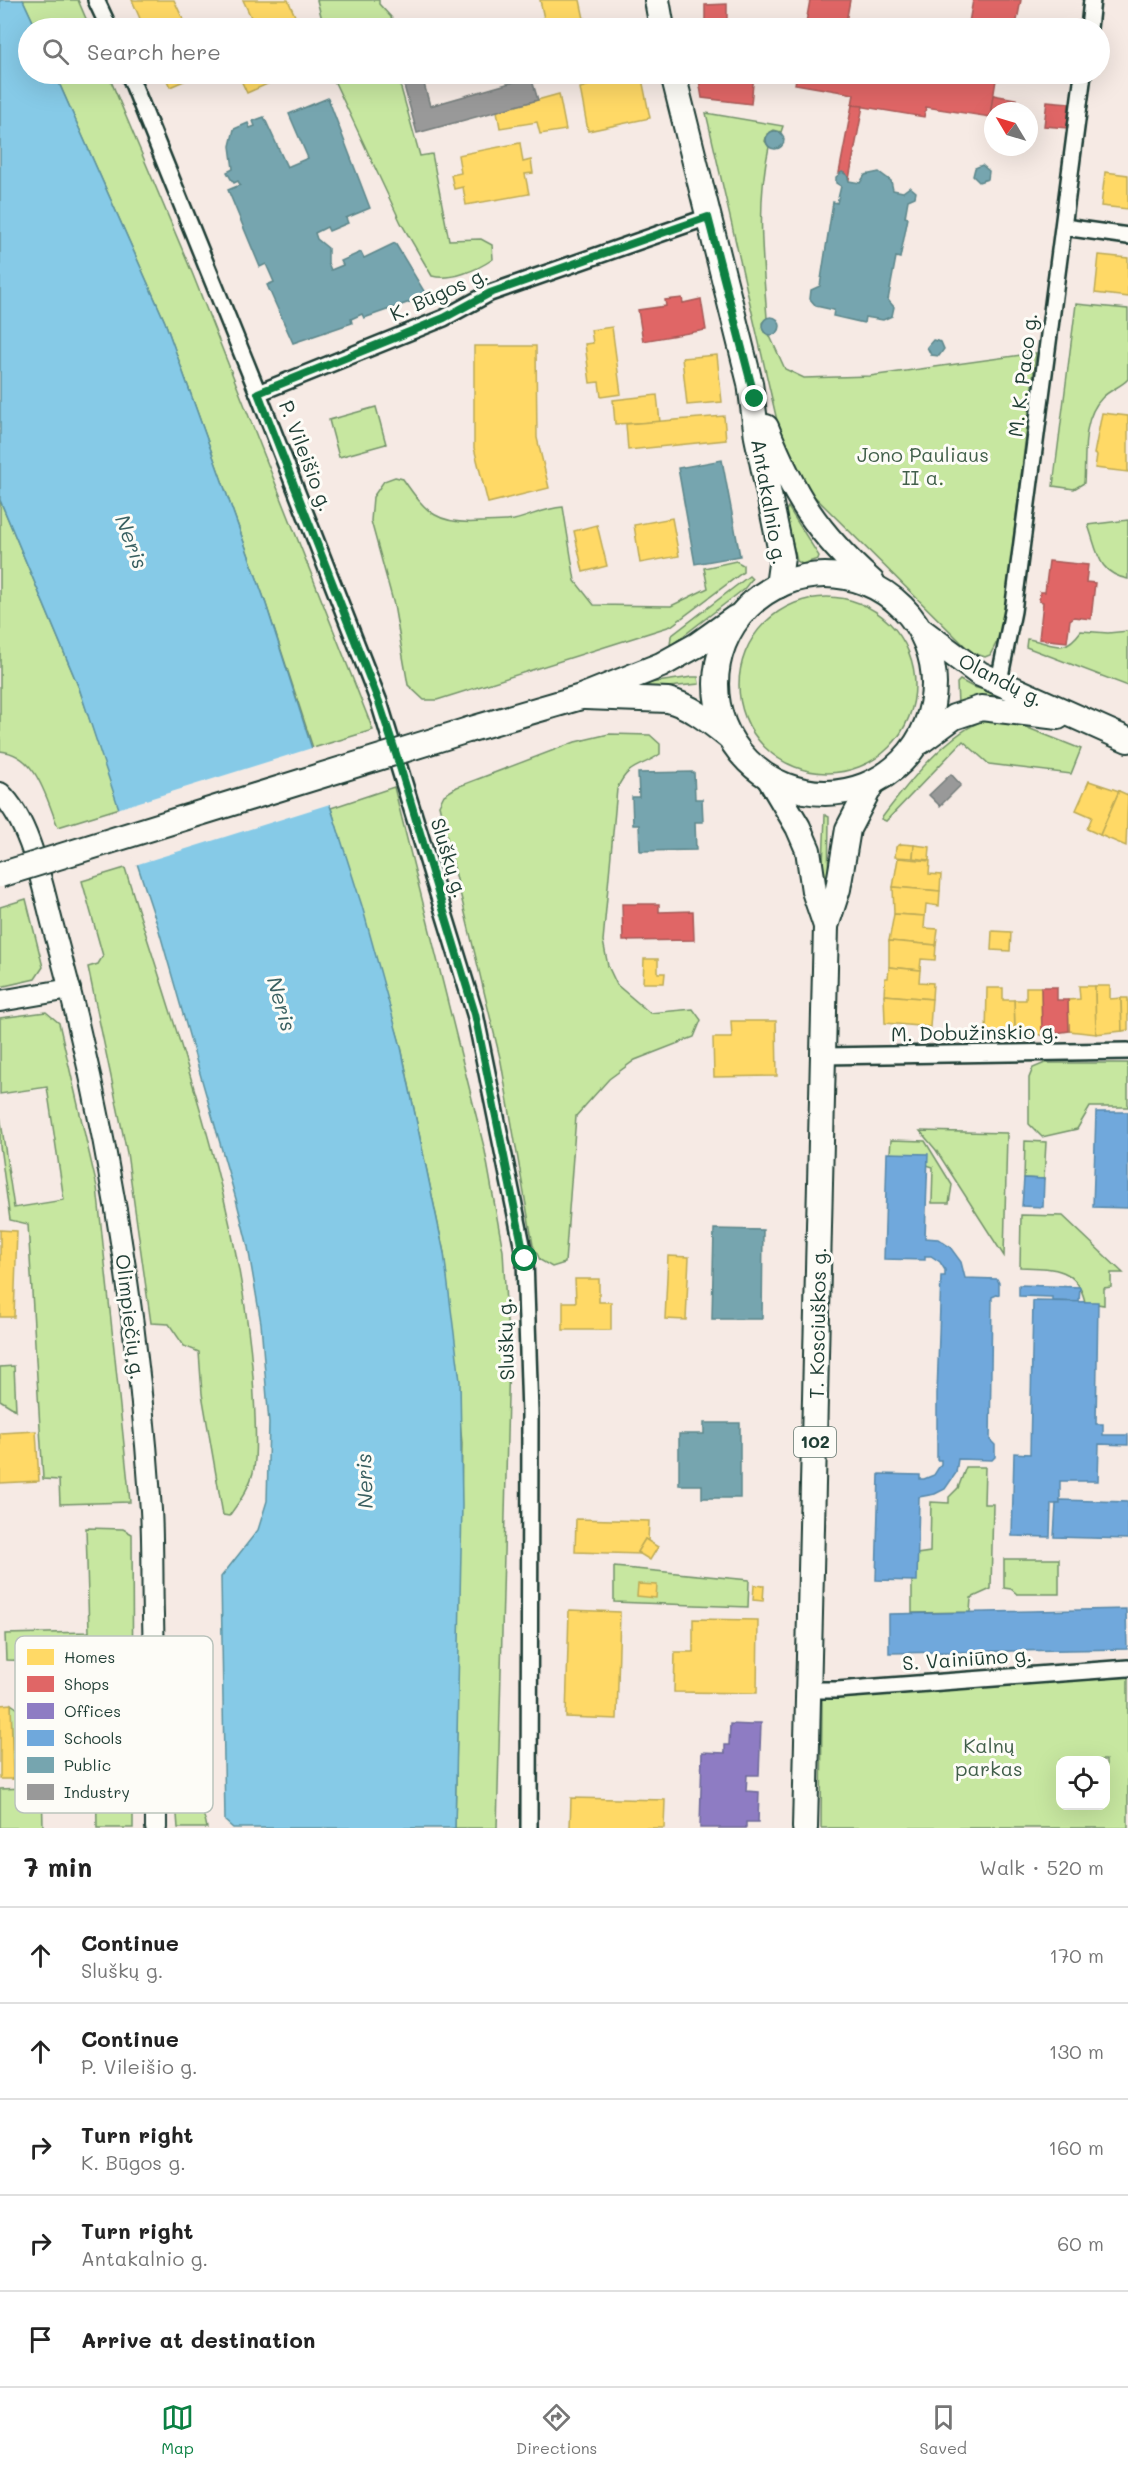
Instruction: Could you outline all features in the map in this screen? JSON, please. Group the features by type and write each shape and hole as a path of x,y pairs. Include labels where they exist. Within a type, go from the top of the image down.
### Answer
{"main road":[{"path":"657,0 661,18"},
{"name":"Antakalnio g.","path":"675,84 750,383 757,437 782,557 778,586"},
{"name":"Antakalnio g.","path":"750,383 798,498 826,538 882,591 900,604 920,630"},
{"path":"0,875 581,697 681,655 742,614 761,596 778,586 808,576 827,575 865,582 882,591"},
{"path":"729,738 720,715 717,672 721,651 742,614"},
{"path":"581,697 668,700 679,703 708,720 729,738 752,766 769,778 798,790 830,794 872,783 889,773 916,746 926,728 935,693 931,656 920,630"},
{"name":"Olandų g.","path":"920,630 963,664 1086,723 1128,740"},
{"name":"Olandų g.","path":"916,746 954,717 981,708 1043,714 1086,723"},
{"name":"T. Kosciuškos g.","path":"769,778 798,827 808,850 814,891 826,926"},
{"name":"T. Kosciuškos g.","path":"805,1828 826,926 838,889 848,830 872,783"}],"street":[{"path":"96,0 104,18"},
{"path":"1090,18 1092,0"},
{"name":"P. Vileišio g.","path":"133,84 375,691 397,757"},
{"name":"M. K. Paco g.","path":"999,681 1013,611 1082,84"},
{"name":"K. Būgos g.","path":"258,393 444,318 490,293 708,217"},
{"path":"1064,227 1128,236"},
{"name":"Sluškų g.","path":"397,757 475,1014 525,1259 530,1414 529,1828"},
{"name":"Olimpiečių g.","path":"0,794 10,804 26,833 70,989 97,1113 122,1251 134,1342 151,1511 153,1636"},
{"path":"0,1001 70,989"},
{"name":"M. Dobužinskio g.","path":"823,1056 1128,1051"},
{"name":"S. Vainiūno g.","path":"809,1690 837,1690 1128,1668"},
{"name":"Olimpiečių g.","path":"156,1813 156,1828"}],"green space":[{"path":"23,0 78,0 86,18 31,18"},
{"path":"317,0 379,0 379,4 392,18 322,18"},
{"path":"59,84 112,84 193,275 373,730 313,748 265,601 165,322"},
{"path":"336,84 398,84 401,88 420,156 432,154 449,240 481,239 492,245 493,259 464,274 447,277 432,276 401,223"},
{"name":"Jono Pauliaus II a.","path":"706,113 783,126 781,132 774,130 767,134 765,141 769,147 763,189 762,254 767,318 762,323 764,332 769,334 785,369 804,378 870,376 1036,353 1002,632 990,655 985,657 971,652 811,493 789,458 778,425"},
{"path":"1076,304 1128,309 1128,379 1105,395 1095,407 1086,439 1084,483 1074,489 1053,486"},
{"path":"376,407 386,444 339,457 329,420"},
{"path":"395,477 403,479 419,501 435,515 454,521 510,521 563,507 575,581 594,605 671,606 708,588 704,568 736,561 743,565 743,572 671,626 437,700 424,700 408,685 394,605 371,521 373,497 384,481"},
{"path":"0,500 79,688 120,808 58,827 44,791 31,769 13,754 0,751"},
{"path":"788,507 819,556 818,559 802,564 797,561 785,512"},
{"path":"1128,520 1128,579 1110,572 1104,566 1088,525"},
{"path":"749,576 752,579 744,589 670,646 671,636"},
{"path":"827,597 861,604 876,612 889,623 900,636 908,651 915,685 908,719 900,734 889,747 876,758 861,766 827,773 793,766 778,758 765,747 754,734 746,719 739,685 746,651 754,636 765,623 778,612 793,604"},
{"path":"1081,631 1108,633 1128,631 1128,686 1026,647 1027,639 1062,646 1068,644"},
{"path":"698,677 699,684 637,690 636,685"},
{"path":"960,680 973,687 1035,703 958,704 957,683"},
{"path":"989,719 1018,724 1081,749 1071,774 989,764 963,741 886,821 881,819 916,775 944,746 974,725"},
{"path":"609,734 650,735 660,744 660,754 630,770 617,789 603,941 608,966 617,985 650,1013 693,1009 701,1020 694,1037 635,1060 609,1079 576,1116 565,1263 552,1267 540,1260 533,1245 501,1062 439,805 444,795 457,787 575,742"},
{"path":"394,787 485,1151 503,1251 509,1357 497,1828 455,1828 462,1443 444,1253 401,1047 331,808"},
{"path":"825,815 829,817 828,890 822,890"},
{"path":"125,868 203,1120 235,1247 246,1312 253,1377 255,1459 247,1487 229,1516 223,1515 202,1394 199,1352 184,1346 169,1324 151,1323 127,1153 88,967 98,964 103,956 82,881"},
{"path":"26,899 43,967 35,979 0,987 0,907"},
{"path":"46,1012 59,1023 97,1187 130,1502 60,1504 59,1480 43,1479 28,1224 10,1220 0,1146 0,1115 14,1208 64,1200 47,1087 0,1094 0,1018"},
{"path":"1045,1063 1128,1063 1128,1107 1090,1107 1077,1129 1042,1137 1029,1124 1029,1078 1033,1068"},
{"path":"920,1131 1007,1133 1004,1256 936,1150"},
{"path":"891,1140 925,1141 952,1185 949,1203 932,1203 933,1167 890,1153"},
{"path":"1025,1141 1046,1142 1044,1179 1024,1178"},
{"path":"1021,1215 1063,1216 1123,1273 1111,1273 1111,1287 1104,1288 1104,1305 1085,1302 1076,1281 1061,1271 1020,1267"},
{"path":"14,1366 16,1410 0,1400 0,1367"},
{"path":"966,1467 985,1467 984,1504 993,1504 991,1589 971,1598 970,1612 912,1613 912,1581 917,1554 930,1552 931,1502 949,1503 949,1497 958,1488"},
{"path":"86,1528 123,1529 132,1534 133,1636 15,1636 15,1660 6,1660 5,1634 89,1632"},
{"path":"1004,1559 1059,1559 1059,1594 1017,1594 1011,1589 1004,1588"},
{"path":"614,1567 749,1580 748,1607 614,1602"},
{"name":"Kalnų parkas","path":"1128,1677 1128,1828 821,1828 822,1698"},
{"path":"11,1704 15,1707 15,1779 13,1779"},
{"path":"15,1788 15,1813 43,1813 43,1828 0,1828 0,1789"},
{"path":"97,1813 133,1813 133,1828 97,1828"},
{"path":"177,1813 202,1813 207,1828 178,1828"}],"water":[{"name":"Neris","path":"0,0 23,0 31,18 18,18 18,84 59,84 165,322 265,601 362,906 401,1047 444,1253 460,1381 462,1506 455,1828 233,1828 225,1821 221,1577 258,1530 267,1501 269,1423 261,1323 248,1247 236,1199 158,927 79,688 0,500"}],"pier":[{"path":"315,747 333,803 135,865 117,809"}],"building: Homes":[{"path":"132,0 174,0 182,18 140,18"},
{"path":"243,0 288,0 296,18 251,18"},
{"path":"540,0 580,0 584,18 544,18"},
{"path":"243,84 267,84 247,93"},
{"path":"594,84 643,84 650,118 588,131 580,88"},
{"path":"559,94 566,130 540,134 537,122 500,128 497,111"},
{"path":"520,143 523,162 531,160 533,173 525,174 529,194 466,205 463,187 454,189 451,175 461,173 458,155"},
{"path":"1105,172 1128,175 1128,209 1101,206"},
{"path":"1099,255 1128,258 1128,297 1095,293"},
{"path":"612,327 621,394 601,397 599,382 590,383 585,344 593,343 591,330"},
{"path":"474,346 536,346 537,438 549,488 488,503 474,448"},
{"path":"717,355 722,402 687,405 682,358"},
{"path":"657,395 660,422 615,424 613,400"},
{"path":"1102,413 1128,416 1128,472 1095,468 1097,455 1094,454"},
{"path":"724,416 726,440 628,450 626,424"},
{"path":"672,518 679,556 640,563 634,525"},
{"path":"597,525 607,566 583,572 574,531"},
{"path":"1089,781 1119,791 1100,835 1087,829 1092,817 1076,810"},
{"path":"1119,791 1128,795 1126,846 1100,835"},
{"path":"901,844 914,845 913,858 895,857 896,847"},
{"path":"914,845 930,847 929,860 913,858"},
{"path":"898,858 930,861 929,874 941,875 940,891 893,887"},
{"path":"893,887 940,891 939,906 926,904 925,916 894,914"},
{"path":"894,914 925,916 924,928 938,929 936,945 889,941"},
{"path":"992,931 1011,932 1010,951 991,950"},
{"path":"889,941 936,945 935,960 921,959 920,970 889,967"},
{"path":"644,959 658,959 658,973 665,973 664,983 643,983"},
{"path":"889,967 920,970 919,982 933,983 932,999 884,995 885,978 888,978"},
{"path":"1079,986 1095,986 1096,1034 1069,1031 1068,1000 1080,999"},
{"path":"1095,986 1110,986 1110,999 1121,998 1122,1031 1096,1034"},
{"path":"1026,987 1041,987 1042,1035 1015,1032 1014,1000 1026,1000"},
{"path":"987,988 1003,988 1003,1000 1014,1000 1015,1032 986,1036"},
{"path":"884,995 932,999 930,1027 885,1023"},
{"path":"1121,998 1128,998 1128,1030 1122,1031"},
{"path":"731,1021 776,1021 777,1076 714,1077 713,1038 732,1038"},
{"path":"0,1230 17,1231 14,1317 0,1317"},
{"path":"668,1256 689,1257 686,1320 665,1319"},
{"path":"575,1279 599,1279 599,1302 611,1302 611,1330 563,1330 563,1302 576,1302"},
{"path":"36,1431 39,1481 0,1483 0,1433"},
{"path":"576,1519 649,1521 648,1541 645,1539 637,1552 640,1554 575,1552"},
{"path":"645,1539 658,1547 650,1560 637,1552"},
{"path":"638,1584 657,1585 656,1598 637,1596"},
{"path":"754,1585 764,1586 763,1601 753,1600"},
{"path":"569,1610 620,1612 617,1719 566,1717"},
{"path":"693,1619 758,1620 757,1693 674,1692 675,1652 693,1652"},
{"path":"11,1704 13,1779 0,1779 0,1705"},
{"path":"571,1798 665,1800 664,1828 570,1828"}],"building: Shops":[{"path":"810,0 850,0 847,18 807,18"},
{"path":"973,0 1021,0 1018,18 970,18"},
{"path":"727,4 727,18 705,18 705,5"},
{"path":"700,84 753,84 751,104 702,98"},
{"path":"795,84 995,84 992,102 984,102 984,116 926,107 924,117 852,105 854,94"},
{"path":"993,95 1016,99 1016,102 992,102"},
{"path":"1047,101 1069,103 1067,128 1044,126"},
{"path":"852,105 863,106 849,179 845,173 839,173"},
{"path":"682,298 683,303 701,299 706,330 643,341 638,310 666,306 665,300"},
{"path":"1049,561 1088,565 1086,582 1095,583 1091,619 1074,617 1070,620 1067,642 1039,639 1043,602 1039,601 1040,592 1045,592"},
{"path":"622,904 659,904 659,912 693,911 694,940 623,941"},
{"path":"1041,987 1057,987 1057,1000 1068,1000 1069,1031 1042,1035"}],"building: Offices":[{"path":"761,1723 759,1775 747,1775 746,1791 759,1792 758,1822 746,1822 746,1828 700,1828 702,1752 725,1753 725,1745 729,1745 730,1724 752,1725"}],"building: Schools":[{"path":"1096,1112 1128,1112 1128,1208 1093,1207"},
{"path":"887,1153 928,1154 925,1238 938,1239 950,1247 961,1262 965,1278 997,1279 999,1283 999,1294 992,1297 990,1440 995,1445 995,1457 992,1460 958,1459 956,1473 945,1489 935,1494 919,1497 917,1581 876,1580 879,1474 920,1475 920,1479 924,1479 934,1475 941,1464 941,1460 937,1460 937,1394 941,1276 945,1276 945,1270 940,1262 931,1256 925,1256 925,1260 884,1259"},
{"path":"1024,1178 1044,1179 1043,1207 1022,1206"},
{"path":"1019,1285 1080,1287 1079,1302 1052,1301 1052,1297 1019,1296"},
{"path":"1033,1301 1098,1302 1096,1424 1103,1424 1103,1435 1128,1435 1128,1445 1099,1444 1098,1481 1060,1481 1060,1504 1051,1504 1050,1537 1012,1536 1014,1453 1030,1454"},
{"path":"1060,1500 1128,1502 1128,1539 1054,1537 1056,1504 1060,1504"},
{"path":"1126,1609 1127,1649 889,1653 889,1614"}],"building: Public":[{"path":"328,98 370,208 346,218 348,223 329,231 327,227 315,233 317,239 328,248 328,263 331,270 343,265 341,261 361,252 364,258 395,243 427,296 364,318 362,314 351,319 352,323 293,343 267,285 274,282 266,264 260,267 228,190 240,185 238,181 234,183 227,172 233,169 230,146 234,129 248,123 250,128 255,126 253,121 264,117 287,167 308,158 289,114"},
{"path":"771,131 779,131 784,136 782,147 771,149 766,144 766,136"},
{"path":"982,165 989,171 988,179 979,182 973,176 975,168"},
{"path":"842,172 847,175 849,181 860,183 865,175 879,172 891,181 893,190 903,192 910,187 916,192 915,197 908,200 905,217 908,218 900,258 896,257 888,300 894,307 892,316 883,320 865,317 864,323 833,316 834,310 816,306 810,299 811,290 820,286 833,202 837,203 841,186 836,183 836,177"},
{"path":"771,317 777,320 780,326 777,332 771,335 765,332 762,326 765,320"},
{"path":"933,340 941,342 944,349 939,356 931,355 927,347"},
{"path":"722,460 740,556 695,564 678,468"},
{"path":"694,772 695,799 702,799 703,822 695,822 696,850 640,851 639,825 633,825 632,797 639,797 638,773"},
{"path":"714,1229 763,1230 762,1319 712,1319"},
{"path":"704,1423 740,1423 740,1498 702,1498 702,1485 679,1485 679,1434 704,1434"}],"building: Industry":[{"path":"404,84 424,84 430,106 507,84 533,84 538,100 417,133"},
{"path":"951,774 961,785 940,806 929,795"}],"route":[{"path":"525,1259 475,1014 397,757 379,702 258,393 444,318 490,293 708,217 755,399"}]}
